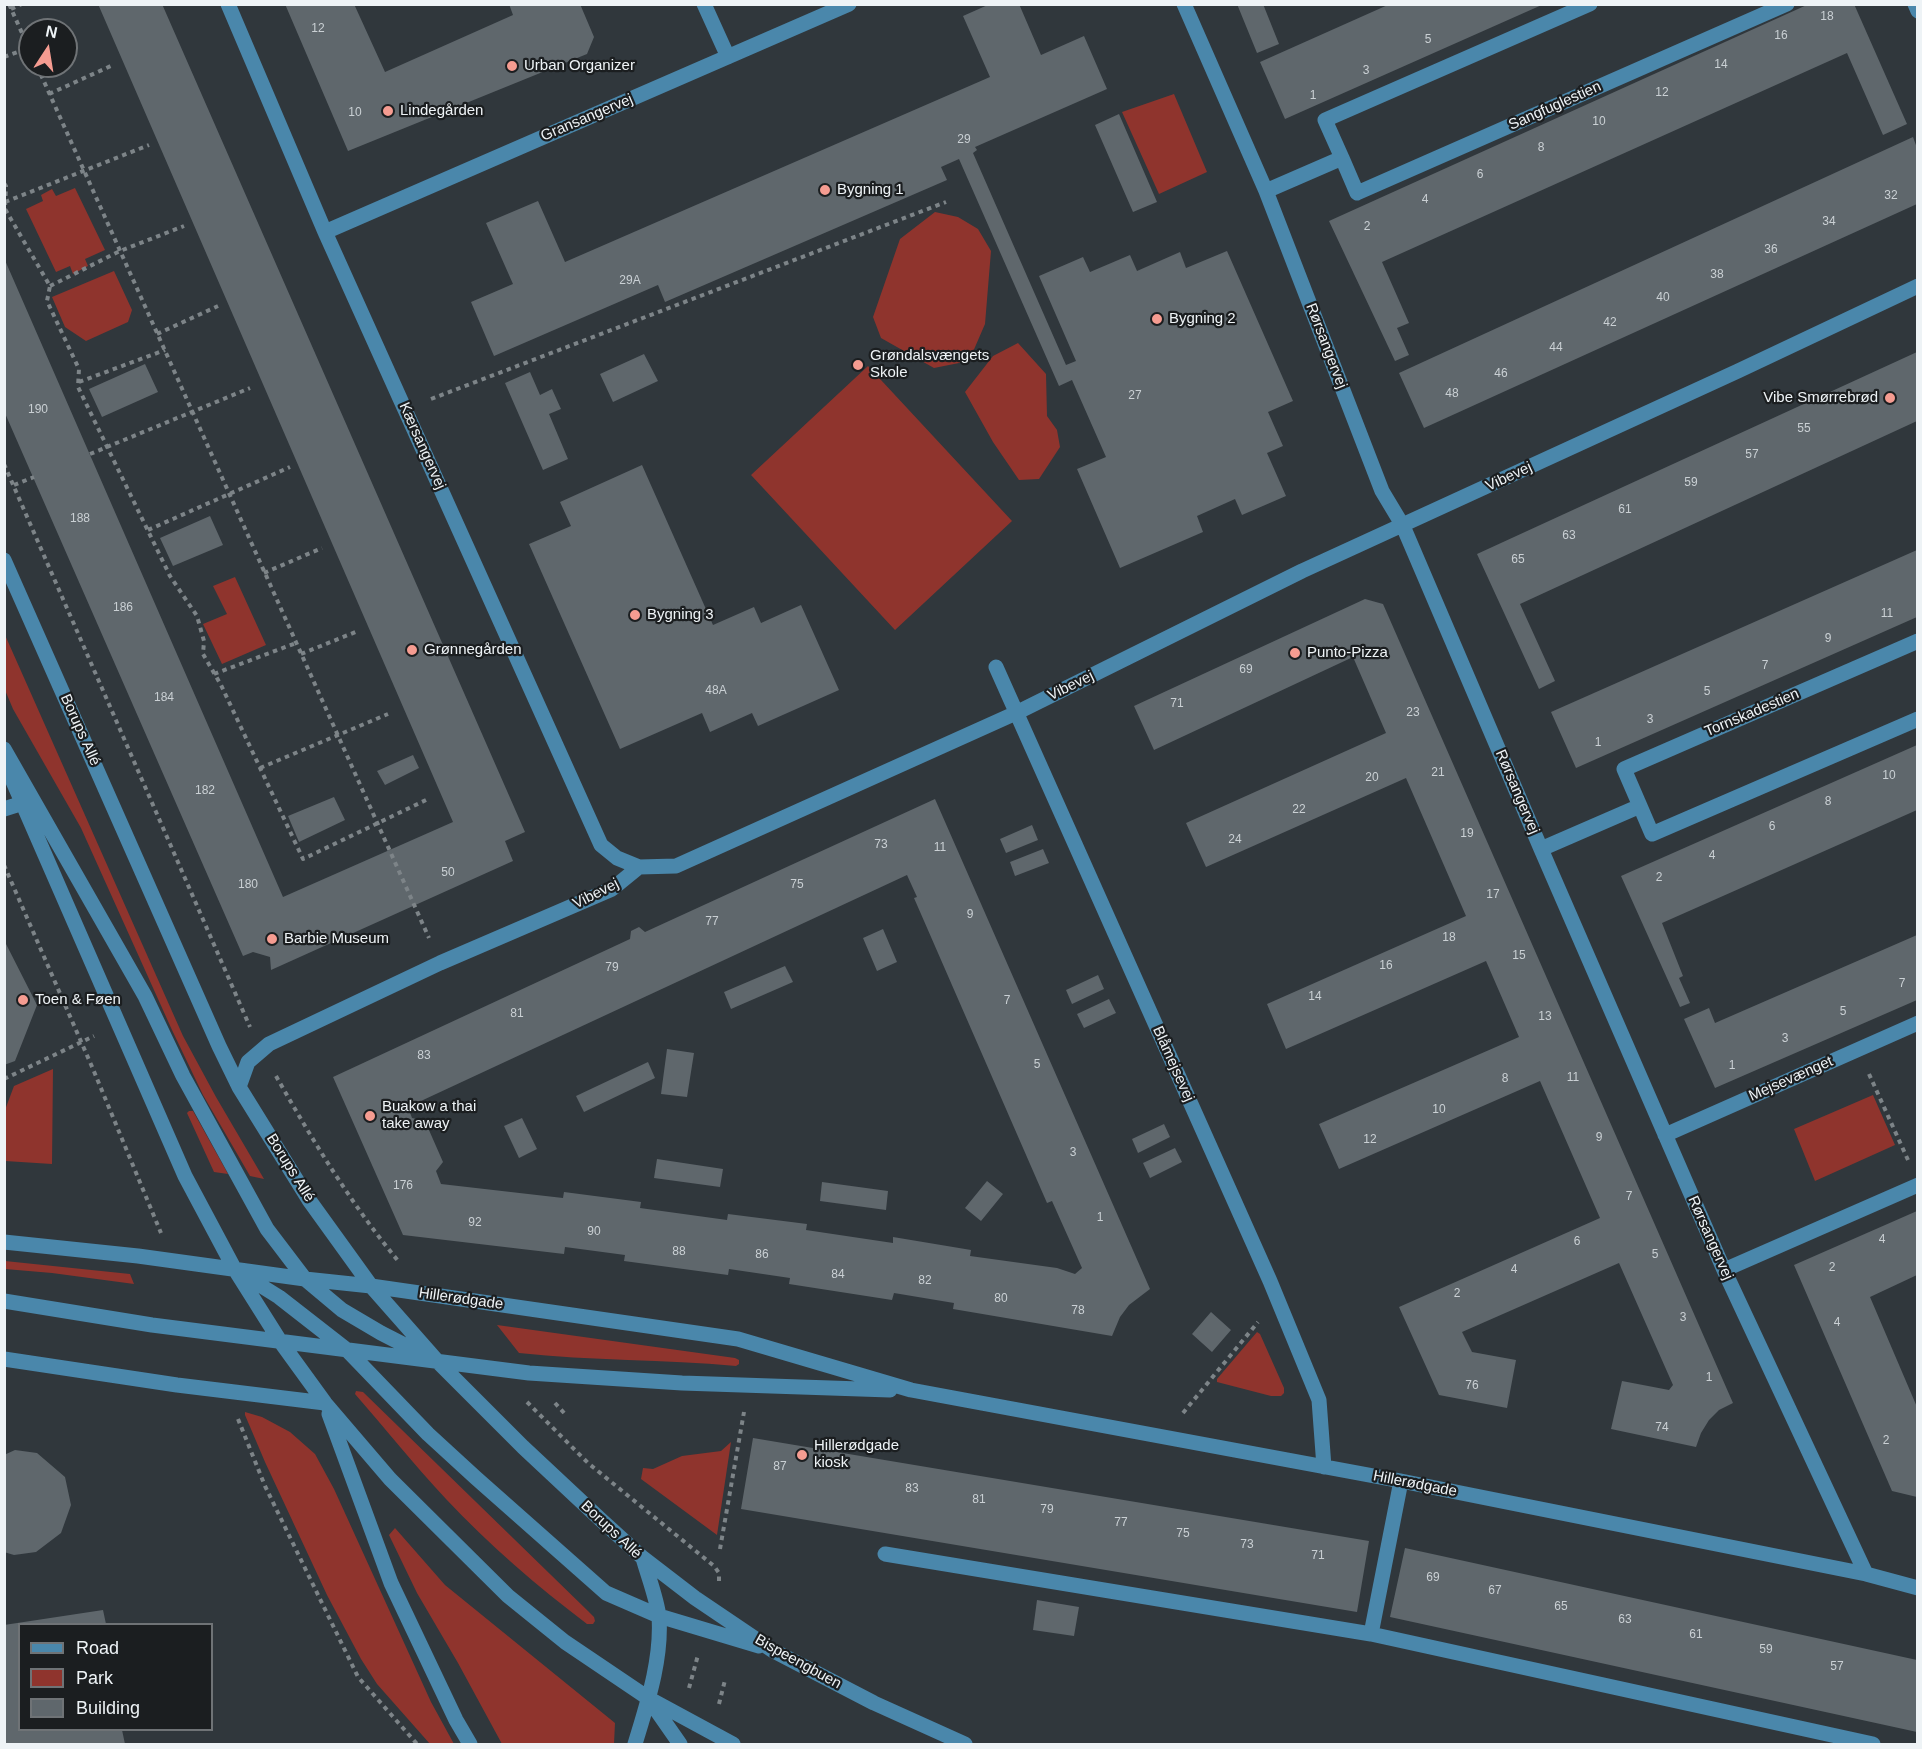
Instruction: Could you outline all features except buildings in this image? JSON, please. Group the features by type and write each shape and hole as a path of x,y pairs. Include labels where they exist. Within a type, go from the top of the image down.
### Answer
{"street":[{"name":"Kærsangervej","path":"228,4 326,232 601,845 617,858 639,867"},
{"path":"704,4 728,57"},
{"name":"Gransangervej","path":"326,232 849,4"},
{"name":"Rørsangervej","path":"1184,4 1266,191 1382,491 1403,526 1724,1270 1866,1574"},
{"name":"Sangfuglestien","path":"1590,4 1325,120 1357,193 1787,4"},
{"path":"1915,4 1917,11"},
{"path":"1266,191 1342,158"},
{"name":"Vibevej","path":"239,1087 248,1062 269,1044 440,963 612,889 639,867 676,866 1016,713 1302,571 1738,371 1917,286"},
{"name":"Borups Allé","path":"4,560 219,1046 239,1087 309,1200 371,1286 438,1362 523,1447 643,1558 659,1616 656,1657 648,1698 635,1744"},
{"name":"Tornskadestien","path":"1917,641 1624,769 1653,834 1917,719"},
{"name":"Blåmejsevej","path":"996,667 1277,1298 1319,1400 1324,1467"},
{"path":"4,749 145,996 183,1076 267,1229 305,1279 342,1310 438,1362"},
{"path":"4,761 185,1176 234,1268 280,1341 325,1403 390,1479 508,1596 565,1642 648,1698 733,1744"},
{"path":"4,809 23,803"},
{"path":"1541,849 1640,806"},
{"name":"Mejsevænget","path":"1665,1134 1917,1023"},
{"path":"1724,1270 1917,1185"},
{"name":"Hillerødgade","path":"4,1242 371,1286 738,1339 911,1390 1401,1481 1866,1574 1917,1588"},
{"path":"234,1268 279,1297 347,1350 428,1434 606,1593 659,1616 772,1650"},
{"name":"Hillerødgade","path":"4,1301 152,1325 541,1374 682,1383 911,1390"},
{"path":"4,1359 325,1403"},
{"path":"325,1403 391,1582 456,1720 471,1744"},
{"path":"1371,1634 1401,1481"},
{"path":"885,1554 1371,1634 1873,1744"},
{"name":"Bispeengbuen","path":"643,1558 695,1598 772,1650 874,1702 965,1744"},
{"path":"648,1698 680,1744"}],"path":[{"path":"18,25 10,7 22,4"},
{"path":"49,94 113,65"},
{"path":"42,78 440,963"},
{"path":"5,202 149,145"},
{"path":"4,183 5,209 50,286 47,301 79,369 78,387 170,576 197,616 204,641 204,654 303,859 426,800"},
{"path":"405,408 946,202"},
{"path":"50,286 120,251 184,226"},
{"path":"157,334 218,306"},
{"path":"79,382 165,350"},
{"path":"90,454 250,388"},
{"path":"4,464 246,1019"},
{"path":"148,530 290,467"},
{"path":"14,485 33,477"},
{"path":"264,573 322,548"},
{"path":"301,654 358,631"},
{"path":"214,674 296,643"},
{"path":"260,768 388,714"},
{"path":"4,865 133,1165"},
{"path":"4,1078 119,1024"},
{"path":"1858,1049 1912,1169"},
{"path":"1163,1437 1277,1298"},
{"path":"720,1549 740,1428 750,1385"},
{"path":"227,1391 265,1486 358,1677 417,1744"},
{"path":"719,1704 725,1680"}],"green space":[{"path":"1174,94 1207,172 1159,194 1122,112"},
{"path":"75,188 105,250 85,259 88,266 73,274 70,266 56,272 26,209 43,201 41,195 52,189 56,196"},
{"path":"935,212 958,217 978,229 991,251 985,324 969,361 934,368 881,338 873,317 900,239"},
{"path":"114,271 132,310 128,322 86,341 65,327 52,297"},
{"path":"1018,343 1046,374 1047,416 1057,430 1060,447 1039,479 1019,480 993,442 965,392 993,356"},
{"path":"868,366 1012,521 895,630 751,475"},
{"path":"235,577 266,645 222,664 203,624 227,614 213,586"},
{"path":"5,635 183,1036 264,1179 250,1176 203,1095 81,828 13,709 5,690"},
{"path":"53,1069 52,1164 5,1161 5,1110 14,1086"},
{"path":"1873,1095 1895,1145 1815,1181 1794,1129"},
{"path":"193,1111 228,1174 214,1172 187,1113"},
{"path":"5,1261 130,1274 134,1284 5,1269"},
{"path":"497,1325 735,1358 739,1360 739,1364 736,1366 519,1353"},
{"path":"1257,1332 1260,1334 1284,1388 1281,1396 1271,1396 1217,1382 1217,1379"},
{"path":"356,1391 363,1392 588,1611 594,1617 593,1624 587,1624 550,1595 479,1533 422,1473 355,1394"},
{"path":"245,1412 262,1417 290,1432 315,1454 334,1489 431,1702 454,1744 430,1744 377,1684 361,1659 327,1595 265,1462"},
{"path":"731,1442 717,1535 641,1479 643,1468 653,1469 682,1456 721,1451"},
{"path":"395,1528 445,1585 615,1723 614,1744 502,1744 417,1593 389,1535"}],"place":[{"name":"Urban Organizer","path":"512,66"},
{"name":"Lindegården","path":"388,111"},
{"name":"Bygning 1","path":"825,190"},
{"name":"Bygning 2","path":"1157,319"},
{"name":"Grøndalsvængets Skole","path":"858,365"},
{"name":"Vibe Smørrebrød","path":"1890,398"},
{"name":"Bygning 3","path":"635,615"},
{"name":"Grønnegården","path":"412,650"},
{"name":"Punto-Pizza","path":"1295,653"},
{"name":"Barbie Museum","path":"272,939"},
{"name":"Toen & Føen","path":"23,1000"},
{"name":"Buakow a thai take away","path":"370,1116"},
{"name":"Hillerødgade kiosk","path":"802,1455"}]}
